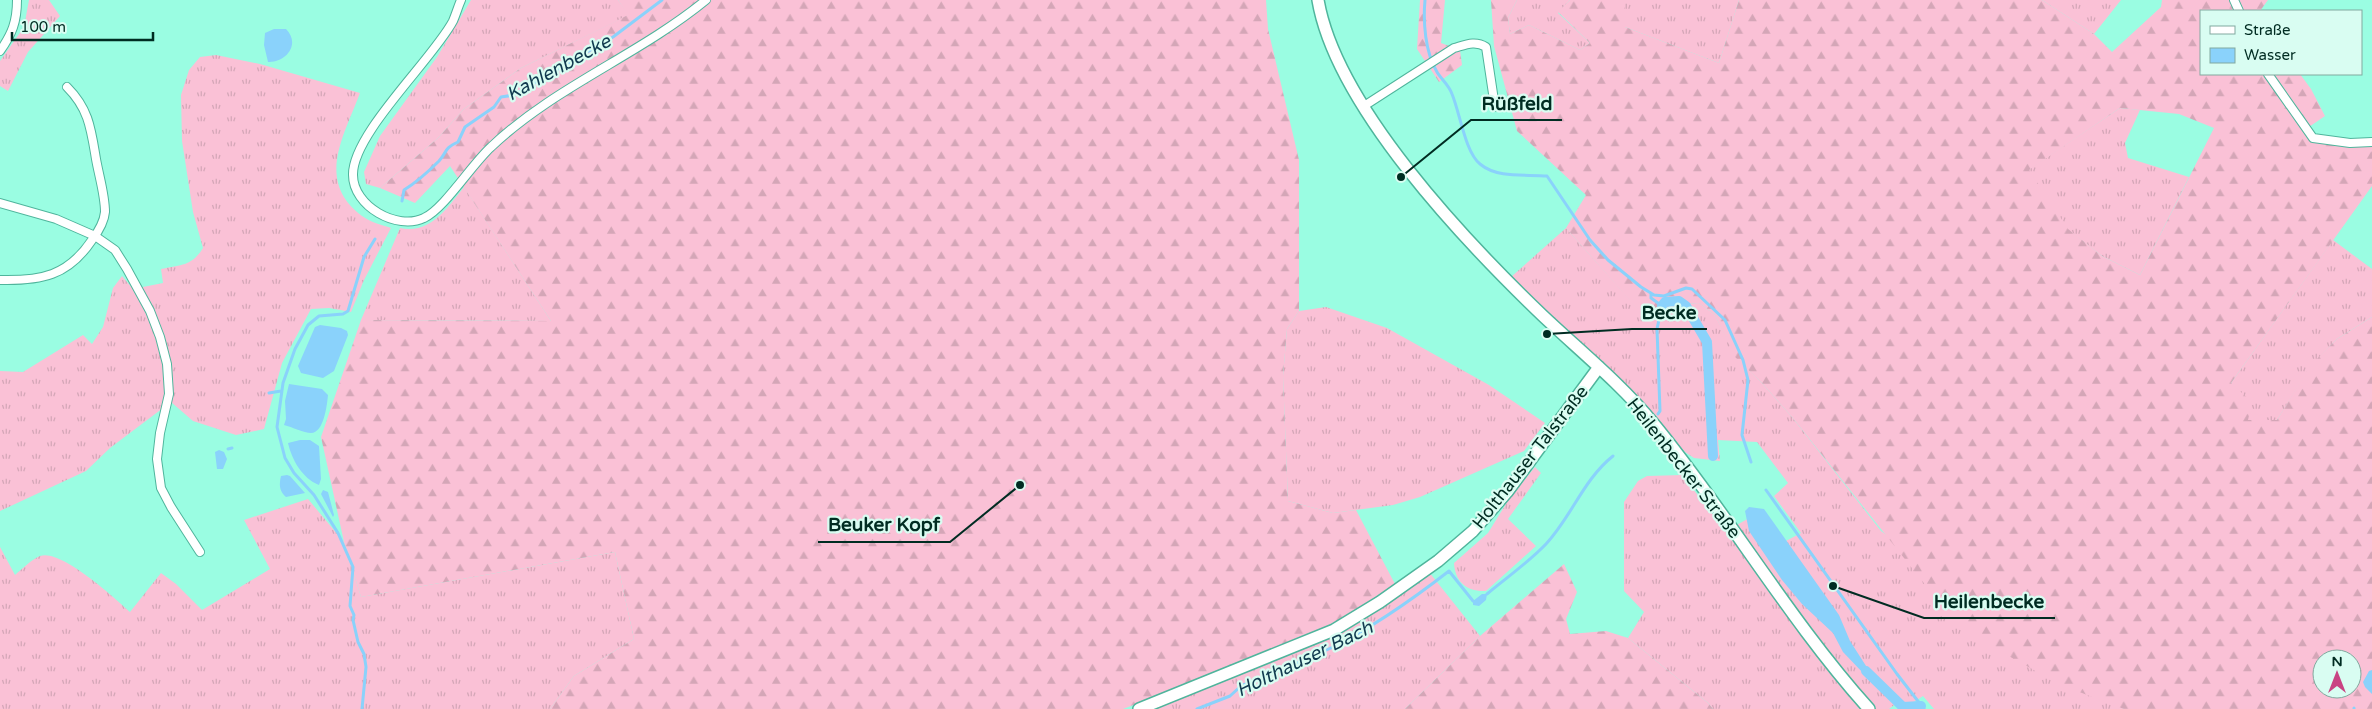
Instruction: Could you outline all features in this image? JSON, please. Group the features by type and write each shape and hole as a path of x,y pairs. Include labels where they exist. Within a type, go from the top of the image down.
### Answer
{"main road":[{"name":"Heilenbecker Straße","path":"1318,0 1323,22 1337,58 1364,106 1398,155 1444,212 1516,289 1599,367 1653,423 1799,621 1869,709"},
{"name":"Holthauser Talstraße","path":"1140,709 1334,630 1380,602 1438,561 1473,531 1508,492 1599,367"}],"street":[{"path":"0,51 13,32 17,16 17,0"},
{"path":"461,0 452,22 382,114 358,155 353,175 356,190 367,204 387,218 412,222 424,218 439,207 491,147 536,111 637,48 706,0"},
{"path":"1364,106 1454,48 1470,43 1480,43 1486,47 1495,107"},
{"path":"2269,75 2313,138 2350,143 2372,142"},
{"path":"0,280 29,281 55,274 72,263 85,250 102,224 104,212 89,119 80,100 67,87"},
{"path":"0,203 56,219 95,236 115,250 119,256 150,311 160,337 167,364 169,394 160,433 158,459 161,488 170,508 200,552"}],"green space":[{"path":"29,0 49,0 60,16 28,52 8,91 0,86 0,61 24,27"},
{"path":"471,0 618,0 629,15 521,68 464,109 438,138 380,188 366,184 364,172 380,136 437,57"},
{"path":"618,0 1266,0 1268,29 1299,160 1299,311 1287,329 1283,376 1288,501 1333,513 1356,510 1395,584 1347,616 1291,645 1123,709 550,709 574,676 634,639 615,552 361,597 344,542 321,437 361,320 551,321 450,166 415,203 380,188 438,138 464,109 521,68 628,15"},
{"path":"1420,0 1445,0 1441,43 1460,50 1462,65 1439,82 1417,49"},
{"path":"1491,0 1517,0 1508,18 1510,34 1529,25 1580,50 1590,43 1558,12 1570,0 1625,0 1625,27 1719,63 1739,0 2042,0 2094,34 2112,52 2161,7 2162,0 2268,0 2261,10 2200,10 2200,75 2301,75 2311,89 2325,116 2306,129 2313,138 2372,144 2372,186 2231,383 2252,402 2248,420 2277,420 2310,366 2337,339 2372,317 2372,709 2124,709 2061,685 1996,649 1931,592 1792,417 1761,382 1735,357 1715,315 1699,303 1680,304 1654,328 1566,228 1586,195 1517,131 1494,46","holes":["2120,108 2179,114 2214,128 2140,275 2102,256 2068,229 2029,170"]},
{"path":"1517,0 1570,0 1558,13 1590,43 1580,50 1529,25 1510,34 1508,18"},
{"path":"1625,0 1739,0 1719,63 1625,27"},
{"path":"2042,0 2121,0 2094,34"},
{"path":"216,55 260,64 360,93 341,142 336,173 340,188 348,202 362,216 372,222 391,228 364,280 351,312 329,308 311,309 282,363 264,429 236,435 193,421 171,402 110,448 86,471 0,511 0,371 23,372 83,335 92,344 103,327 113,288 122,276 133,289 163,283 161,269 190,262 203,248 193,212 182,141 181,95 189,70 200,57"},
{"path":"2120,108 2140,110 2125,143 2128,158 2189,177 2140,275 2102,256 2067,229 2028,170"},
{"path":"464,187 551,321 361,320 400,228 411,229 420,227 437,218"},
{"path":"1566,228 1654,327 1680,304 1699,303 1715,315 1736,357 1792,417 1881,531 2124,709 1934,709 1923,696 1909,705 1898,702 1889,709 1713,709 1628,638 1644,612 1624,591 1624,502 1638,481 1647,476 1682,475 1726,531 1760,512 1784,542 1801,533 1774,496 1788,483 1757,442 1718,440 1720,461 1694,458 1685,452 1631,393 1511,277"},
{"path":"2333,240 2372,269 2372,317 2337,339 2311,366 2277,420 2247,420 2231,383"},
{"path":"1326,307 1387,328 1489,385 1545,423 1524,451 1420,497 1393,505 1333,513 1288,501 1283,376 1287,329 1299,311"},
{"path":"1535,467 1541,473 1508,519 1536,546 1486,591 1468,588 1463,585 1457,576 1454,563 1488,533 1509,499"},
{"path":"308,499 344,542 361,597 615,552 634,639 574,676 550,709 0,709 0,547 15,575 37,557 49,556 60,559 87,576 130,612 161,573 176,584 202,610 270,569 244,520"},
{"path":"1564,564 1577,592 1566,619 1570,634 1606,631 1628,638 1713,709 1405,709 1480,636"},
{"path":"1429,572 1480,636 1405,709 1156,709 1321,640"}],"water":[{"path":"274,29 286,29 290,35 292,46 286,56 268,62 264,45 265,33"},
{"path":"320,325 341,328 347,331 348,335 334,371 323,378 301,373 298,366 315,327"},
{"path":"289,384 322,389 328,395 322,424 315,432 308,433 284,425 286,419 285,401"},
{"path":"310,440 319,446 321,479 319,485 303,473 292,456 288,443"},
{"path":"219,450 224,452 227,459 223,469 217,469 215,452"},
{"path":"287,475 305,493 286,497 284,495 280,487 280,479 281,476"},
{"path":"323,490 328,492 333,517 321,494"},
{"path":"1749,507 1764,509 1839,615 1850,641 1868,669 1864,674 1843,652 1833,633 1802,604 1782,580 1749,531 1745,511"},
{"path":"1482,594 1487,594 1486,600 1479,606 1473,605 1473,601"},
{"path":"2372,670 2372,694 2363,682 2369,671"}],"waterway":[{"name":"Kahlenbecke","path":"402,201 404,190 435,165 448,148 458,142 465,127 494,107 501,97 514,95 613,37 662,0"},
{"path":"1425,0 1424,18 1427,46 1433,64 1451,91 1470,151 1480,164 1487,169 1504,174 1547,176 1590,240 1608,260 1641,287 1654,295 1664,296 1686,288 1692,289 1725,320 1743,360 1748,380 1742,435 1751,462"},
{"name":"Kahlenbecke","path":"362,709 366,667 364,654 358,642 353,620 354,615 350,606 353,567 338,533 314,495 294,473 285,458 277,427 283,383 295,349 308,325 319,316 343,314 348,311 364,257 375,239"},
{"name":"Holthauser Bach","path":"1651,293 1651,298 1662,306 1657,329 1660,411 1658,414"},
{"path":"1662,306 1665,302 1679,301 1686,306 1707,342 1713,456"},
{"path":"269,393 281,391"},
{"path":"228,449 232,448"},
{"name":"Holthauser Bach","path":"1487,594 1525,564 1546,544 1563,522 1585,487 1613,456"},
{"path":"1766,490 1924,709"},
{"name":"Holthauser Bach","path":"1197,709 1230,696 1241,686 1349,639 1393,612 1449,571 1473,601"},
{"path":"1866,671 1903,707 1921,706"}],"place":[{"name":"Rüßfeld","path":"1401,177"},
{"name":"Becke","path":"1547,334"},
{"name":"Beuker Kopf","path":"1020,485"},
{"name":"Heilenbecke","path":"1833,586"}]}
